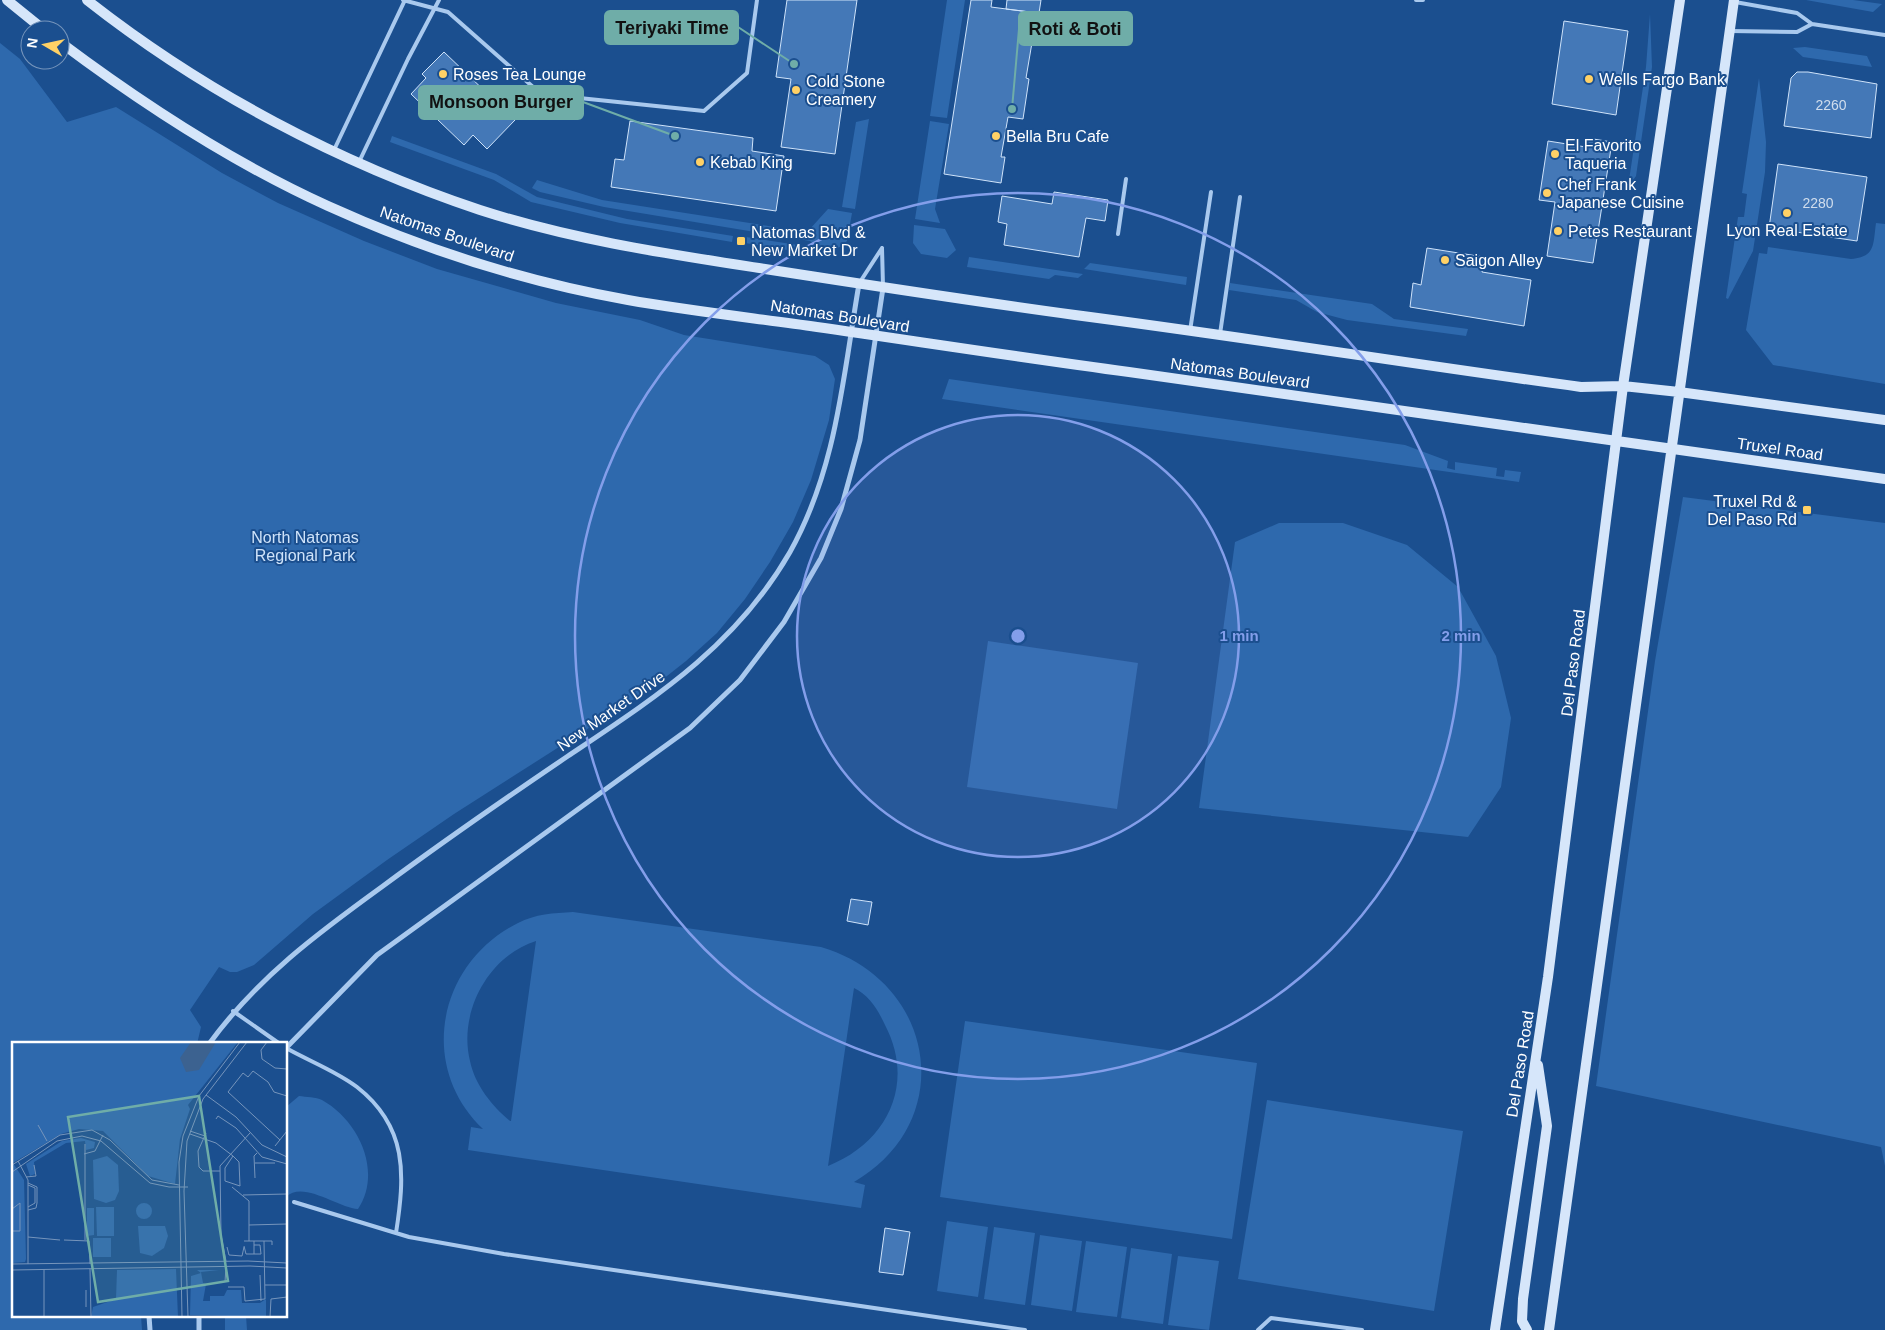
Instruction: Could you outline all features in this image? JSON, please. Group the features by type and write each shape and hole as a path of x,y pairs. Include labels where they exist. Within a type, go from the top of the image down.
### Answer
{"main road":[{"path":"7,0 32,20"},
{"name":"Natomas Boulevard","path":"87,0 140,38 233,99 266,118 333,151 359,163 481,210 575,236 645,250 883,288 1190,332 1581,387 1623,386 1679,392"},
{"name":"Del Paso Road","path":"1495,1330 1536,1054 1623,386 1680,0"},
{"path":"1549,1330 1670,449 1734,1"},
{"name":"Natomas Boulevard","path":"70,50 116,84 238,160 298,192 372,225 500,269 558,284 627,300 1670,449"},
{"path":"1679,392 1885,420"},
{"name":"Truxel Road","path":"1670,449 1885,479"},
{"path":"1526,1330 1522,1321 1523,1299 1548,1126 1536,1054"}],"street":[{"name":"New Market Drive","path":"210,1042 233,1011 297,950 428,853 682,678 721,642 759,600 790,550 819,490 836,431 859,284"},
{"path":"288,1046 377,955 690,728 740,680 784,622 821,558 841,509 860,440 883,288"}],"lane":[{"path":"333,151 404,0 448,12 541,94 704,110 747,73 757,0"},
{"path":"359,163 438,0"},
{"path":"1416,0 1423,0"},
{"path":"1734,1 1797,13 1812,24 1885,35"},
{"path":"1730,31 1796,32 1812,24"},
{"path":"1118,234 1126,179"},
{"path":"1190,332 1211,192"},
{"path":"1220,336 1240,197"},
{"path":"859,284 882,248 883,288"},
{"path":"233,1011 277,1042"},
{"path":"288,1049 357,1087 386,1118 398,1144 403,1189 396,1233"},
{"path":"294,1202 396,1233 561,1264 1025,1330"},
{"path":"1258,1330 1271,1318 1362,1330"}],"green space":[{"path":"947,0 965,0 947,118 930,116"},
{"path":"1806,0 1853,0 1882,4 1873,12"},
{"path":"1650,14 1652,67 1636,176 1628,187 1646,67"},
{"name":"North Natomas Regional Park","path":"0,43 20,59 20,70 28,70 67,122 116,107 222,173 278,203 364,241 437,269 556,303 640,320 684,335 815,356 829,365 835,379 829,420 811,480 793,522 770,562 745,599 717,633 686,661 653,687 454,814 387,860 313,914 254,965 237,972 230,972 219,967 190,1010 201,1027 197,1042 12,1042 12,1318 141,1318 142,1330 0,1330"},
{"path":"1805,47 1867,56 1872,67 1803,57 1793,48"},
{"path":"1759,78 1766,142 1765,172 1753,251 1728,299 1726,298 1738,217 1744,217 1747,194 1742,193"},
{"path":"869,119 855,209 842,207 856,122"},
{"path":"930,121 949,124 935,209 940,223 915,219"},
{"path":"392,136 496,174 537,197 627,219 733,236 732,242 620,223 531,202 494,180 390,142"},
{"path":"537,180 602,200 800,231 809,230 828,209 852,213 847,241 838,248 828,250 810,241 604,207 540,192 532,188"},
{"path":"1876,223 1885,224 1885,384 1773,365 1746,330 1759,253 1767,254 1768,247 1851,259 1859,258 1872,248"},
{"path":"914,225 945,229 956,250 947,258 921,254 913,243"},
{"path":"746,237 804,246 808,251 806,253 745,243"},
{"path":"969,257 1083,274 1078,278 1055,275 1049,279 967,267"},
{"path":"1090,263 1187,277 1186,285 1084,269"},
{"path":"1230,283 1372,304 1394,319 1468,329 1466,336 1347,320 1317,312 1296,300 1229,290"},
{"path":"949,379 1405,445 1448,461 1447,468 1455,470 1455,462 1497,468 1496,476 1504,477 1505,470 1521,472 1519,482 942,399"},
{"path":"1683,497 1885,523 1885,1166 1881,1147 1596,1086 1655,661"},
{"path":"1279,523 1343,523 1407,545 1458,587 1496,656 1511,718 1501,787 1468,837 1199,808 1235,542"},
{"path":"988,641 1138,663 1117,809 967,787"},
{"path":"573,912 821,947 860,964 889,989 910,1020 920,1054 920,1090 909,1124 887,1156 854,1182 865,1185 861,1208 468,1150 471,1127 483,1129 462,1104 449,1076 444,1047 446,1017 454,989 469,963 491,941 518,923 545,915","holes":["536,941 511,1121 510,1121 491,1102 480,1087 472,1070 467,1043 468,1024 480,989 491,973 504,959 519,948","854,988 872,1004 885,1025 894,1047 897,1069 896,1089 890,1109 880,1127 866,1143 849,1156 828,1166"]},
{"path":"965,1021 1257,1063 1232,1239 940,1197"},
{"path":"299,1096 322,1100 335,1109 356,1133 367,1163 368,1179 365,1194 358,1209 350,1208 311,1193 293,1193 288,1196 288,1105"},
{"path":"1267,1100 1463,1131 1434,1311 1238,1279"},
{"path":"947,1221 988,1227 978,1297 937,1291"},
{"path":"994,1227 1035,1233 1025,1305 984,1299"},
{"path":"1040,1235 1082,1241 1072,1311 1031,1305"},
{"path":"1086,1241 1127,1247 1117,1317 1076,1312"},
{"path":"1131,1248 1172,1254 1163,1324 1121,1318"},
{"path":"1178,1256 1219,1261 1209,1330 1168,1325"},
{"path":"225,1318 246,1318 247,1330 225,1330"}],"building":[{"path":"787,0 857,0 835,154 781,147 791,79 776,77"},
{"path":"971,0 992,0 991,7 1037,13 1026,78 1029,79 1023,119 1008,117 1001,157 1005,157 1001,183 944,174"},
{"path":"1007,0 1041,0 1039,13 1006,9"},
{"name":"Wells Fargo Bank","path":"1564,21 1628,31 1616,115 1552,104"},
{"path":"444,52 515,120 487,149 473,135 464,145 411,94 426,78 422,74"},
{"path":"1797,72 1808,72 1877,84 1871,138 1784,126 1791,78"},
{"path":"630,121 753,138 752,151 784,156 776,211 611,187 615,159 624,160"},
{"path":"1587,138 1612,142 1593,263 1547,256 1555,202 1539,200 1548,141 1586,147"},
{"path":"1778,164 1867,177 1857,241 1769,228"},
{"path":"1054,192 1108,200 1105,221 1086,218 1079,257 1004,245 1007,224 998,222 1002,196 1052,204"},
{"path":"1427,248 1484,257 1482,272 1531,280 1524,326 1410,307 1413,283 1421,285"},
{"path":"851,899 872,902 868,925 847,921"},
{"path":"885,1228 910,1232 903,1275 879,1272"}],"place":[{"name":"Teriyaki Time","path":"794,64"},
{"name":"Roses Tea Lounge","path":"443,74"},
{"name":"Wells Fargo Bank","path":"1589,79"},
{"name":"Cold Stone Creamery","path":"796,90"},
{"name":"Roti & Boti","path":"1012,109"},
{"name":"Monsoon Burger","path":"675,136"},
{"name":"Bella Bru Cafe","path":"996,136"},
{"name":"El Favorito Taqueria","path":"1555,154"},
{"name":"Kebab King","path":"700,162"},
{"name":"Chef Frank Japanese Cuisine","path":"1547,193"},
{"name":"Lyon Real Estate","path":"1787,213"},
{"name":"Petes Restaurant","path":"1558,231"},
{"name":"Natomas Blvd & New Market Dr","path":"741,241"},
{"name":"Saigon Alley","path":"1445,260"},
{"name":"Truxel Rd & Del Paso Rd","path":"1807,510"}]}
